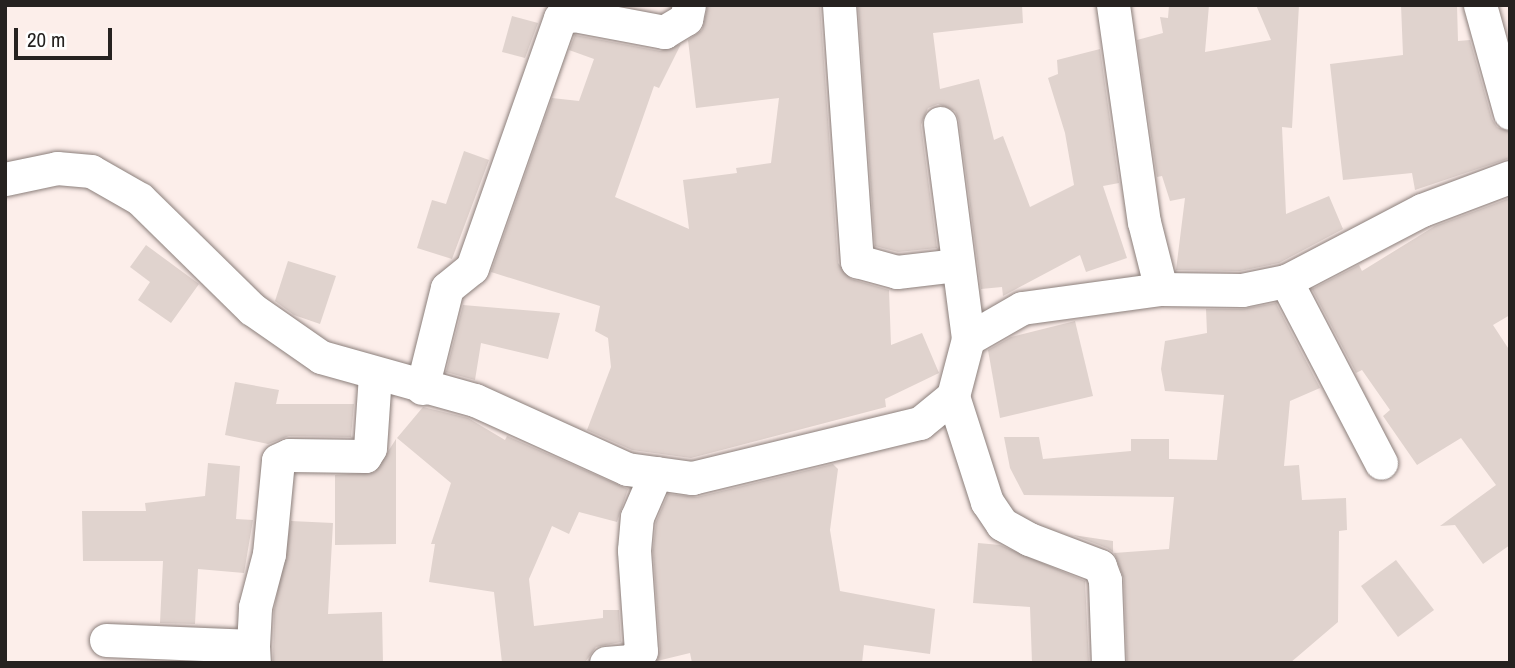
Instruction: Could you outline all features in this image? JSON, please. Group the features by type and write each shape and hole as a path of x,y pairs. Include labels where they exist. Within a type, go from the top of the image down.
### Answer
{"street":[{"path":"422,388 447,288 472,268 560,18 574,15 664,32 686,19 689,5"},
{"path":"839,5 857,261 897,272 956,265"},
{"path":"1114,5 1144,222 1161,289"},
{"path":"1480,5 1510,113"},
{"path":"940,123 956,265 968,339 953,396 983,492 1002,524 1029,539 1094,561 1104,573 1108,663"},
{"path":"5,179 57,169 91,171 140,199 252,309 321,357 375,375 475,400 563,443 627,469 692,478 920,423 953,396"},
{"path":"968,339 1022,308 1161,289 1242,290 1286,281 1422,210 1510,177"},
{"path":"1286,281 1381,463"},
{"path":"107,640 253,654 255,607 269,554 278,460 289,455 365,456 370,448 375,375"},
{"path":"606,663 631,661 642,650 635,539 645,491 656,473"}],"building":[{"path":"708,5 820,5 838,263 851,279 889,290 891,345 922,333 939,373 885,399 886,407 691,458 632,450 587,430 611,367 608,338 595,331 600,306 491,272 552,98 579,101 594,59 569,50 575,35 660,51 681,44 659,88 654,86 615,197 689,229 683,180 737,173 736,168 771,163 779,98 696,108 688,40 702,30"},
{"path":"858,5 1022,5 1023,23 933,33 940,89 979,79 994,140 1003,136 1030,207 1074,185 1065,133 1048,78 1058,74 1057,60 1100,49 1119,183 1103,186 1127,258 1086,272 1080,255 1003,296 1002,287 981,289 959,121 955,111 938,104 928,108 921,125 937,248 898,252 875,246"},
{"path":"1169,5 1209,5 1205,52 1271,40 1256,5 1299,5 1292,128 1282,127 1286,214 1329,196 1343,229 1279,263 1240,271 1176,270 1185,198 1170,201 1162,176 1157,177 1137,40 1163,33 1160,17 1168,18"},
{"path":"1401,5 1457,5 1458,41 1470,40 1492,119 1497,127 1510,132 1510,158 1415,190 1412,173 1343,180 1330,64 1403,55"},
{"path":"512,16 538,23 525,58 502,52"},
{"path":"464,151 489,160 452,259 417,248 432,200 446,204"},
{"path":"1510,198 1510,315 1493,325 1510,351 1510,545 1483,564 1455,525 1440,526 1496,485 1461,438 1417,465 1383,416 1390,410 1362,370 1356,373 1312,289 1359,265 1362,271 1435,226"},
{"path":"146,245 199,284 171,323 138,300 150,282 130,267"},
{"path":"288,261 336,276 320,324 294,315 275,301"},
{"path":"1276,303 1320,388 1290,401 1284,466 1299,465 1302,500 1346,498 1347,530 1339,531 1338,622 1290,663 1127,663 1124,579 1114,553 1169,549 1174,497 1024,495 1010,468 1004,437 1039,437 1043,459 1131,451 1131,439 1169,439 1169,459 1217,460 1224,395 1165,391 1161,369 1165,341 1207,333 1206,309 1242,309"},
{"path":"463,305 560,313 548,359 481,343 475,380 446,372"},
{"path":"1075,321 1093,396 1000,418 988,350 1011,337"},
{"path":"235,382 279,390 276,404 354,404 351,437 289,436 268,444 225,435"},
{"path":"423,407 468,418 505,440 507,436 628,489 617,522 579,512 569,534 552,526 529,579 534,626 603,618 603,610 619,610 621,642 596,647 586,661 502,663 494,592 429,582 435,544 431,544 451,483 397,438"},
{"path":"396,439 396,544 335,545 335,475 375,472"},
{"path":"208,463 240,466 236,519 253,520 244,573 198,569 195,624 160,623 163,561 83,561 82,511 146,511 145,503 205,496"},
{"path":"833,464 838,469 830,530 840,591 935,609 930,654 864,645 862,663 692,663 690,653 657,661 660,650 653,550 656,522 668,494 697,497"},
{"path":"291,521 333,523 328,614 382,612 383,663 273,663 274,610"},
{"path":"1073,535 1113,541 1113,552 1107,548"},
{"path":"978,543 1000,545 1085,581 1089,663 1032,663 1030,607 973,603"},
{"path":"1396,560 1434,610 1398,637 1361,586"}]}
